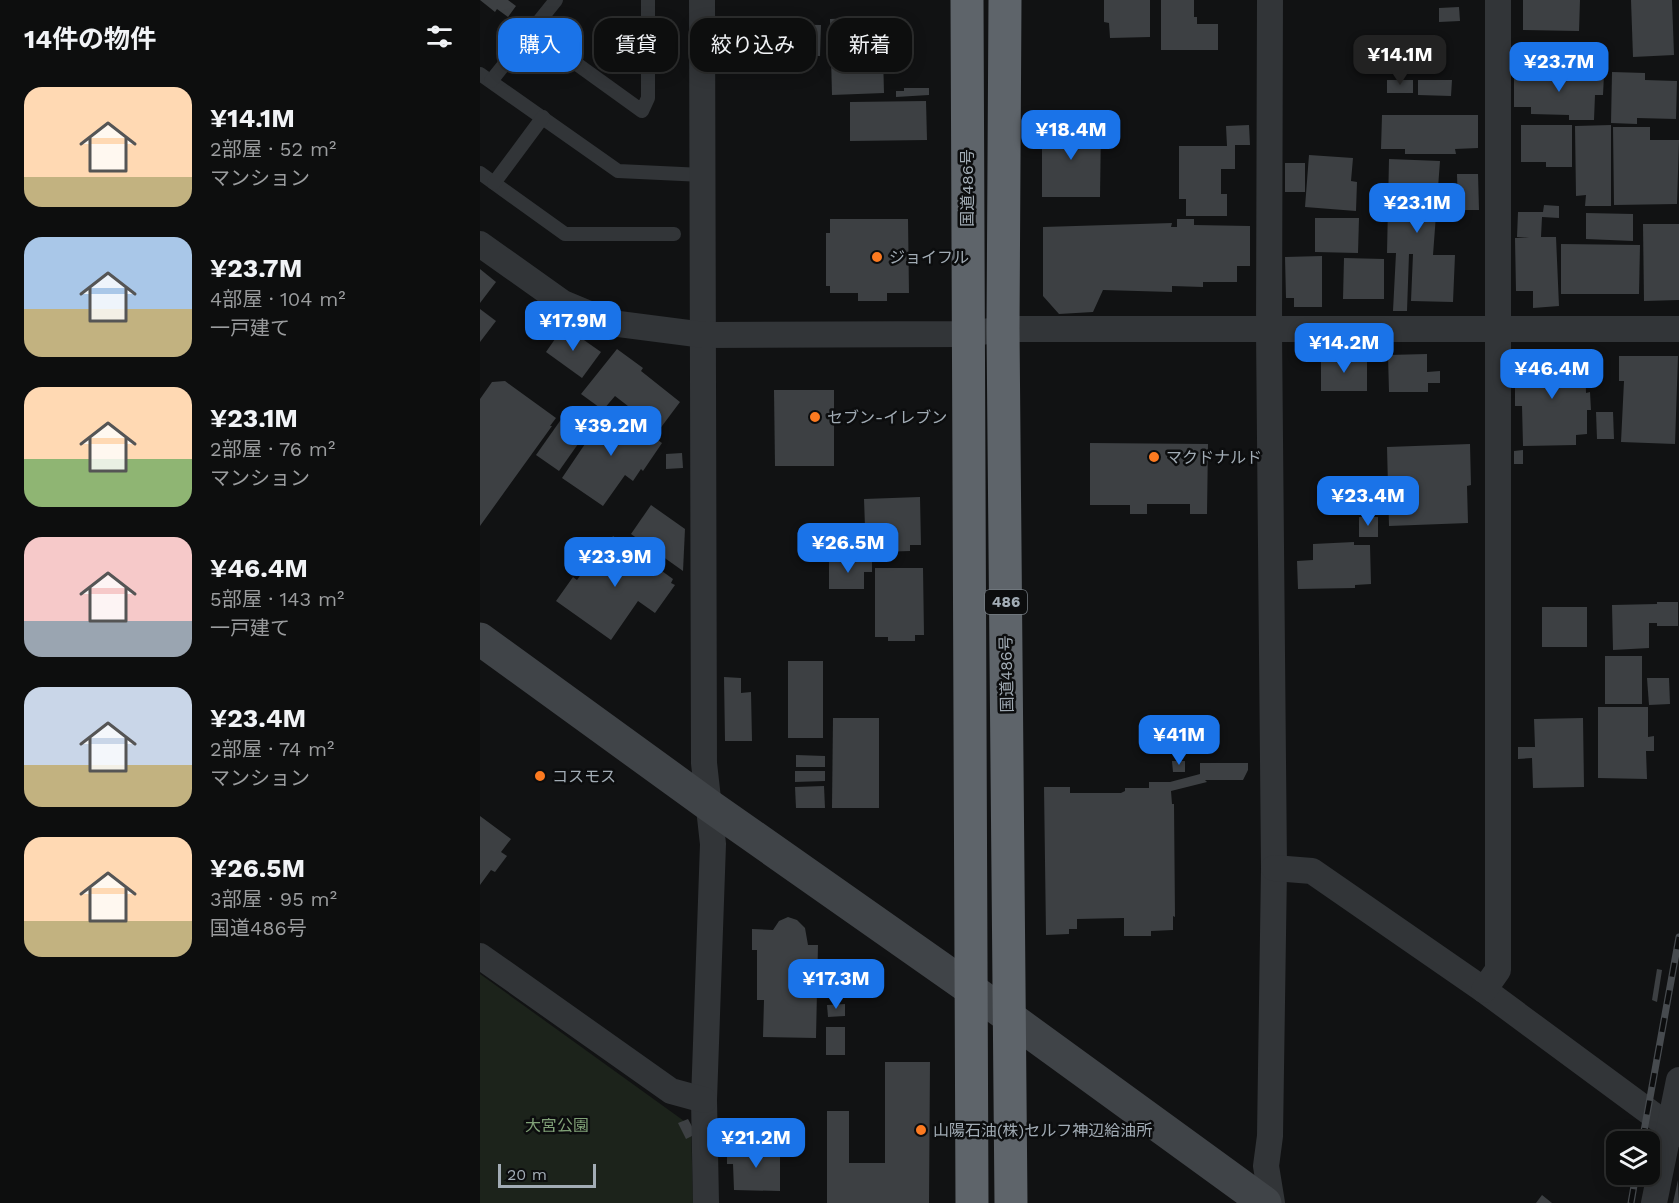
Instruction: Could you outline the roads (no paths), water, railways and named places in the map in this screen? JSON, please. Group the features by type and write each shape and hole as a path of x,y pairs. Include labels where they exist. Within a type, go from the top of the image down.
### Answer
{"highway":[{"name":"国道486号","path":"967,0 972,1203"},
{"name":"国道486号","path":"1005,0 1003,329 1011,1203"}],"street":[{"path":"702,0 704,763 713,844 704,1100 706,1203"},
{"path":"1270,0 1269,331 1275,868 1270,1136 1266,1166 1272,1203"},
{"path":"1484,990 1498,970 1498,0"},
{"path":"480,244 563,303 611,323 704,335 968,334 1003,329 1269,331 1679,329"},
{"path":"480,639 710,806 1010,1017 1265,1203"},
{"path":"1275,868 1312,871 1484,990 1675,1131"},
{"path":"480,956 671,1091 704,1100"},
{"path":"1654,1203 1675,1131 1679,1080"}],"lane":[{"path":"541,18 556,0"},
{"path":"582,68 642,111 648,98 648,0"},
{"path":"498,65 486,77 618,171 703,175"},
{"path":"494,183 543,117"},
{"path":"480,173 565,234 674,234"}],"railway":[{"path":"1644,1131 1679,937"},
{"path":"1631,1203 1634,1185"}],"place":[{"name":"ジョイフル","path":"877,257"},
{"name":"セブン-イレブン","path":"815,417"},
{"name":"マクドナルド","path":"1154,457"},
{"name":"コスモス","path":"540,776"},
{"name":"山陽石油(株)セルフ神辺給油所","path":"921,1130"}],"park label":[{"name":"大宮公園","path":"557,1125"}]}
